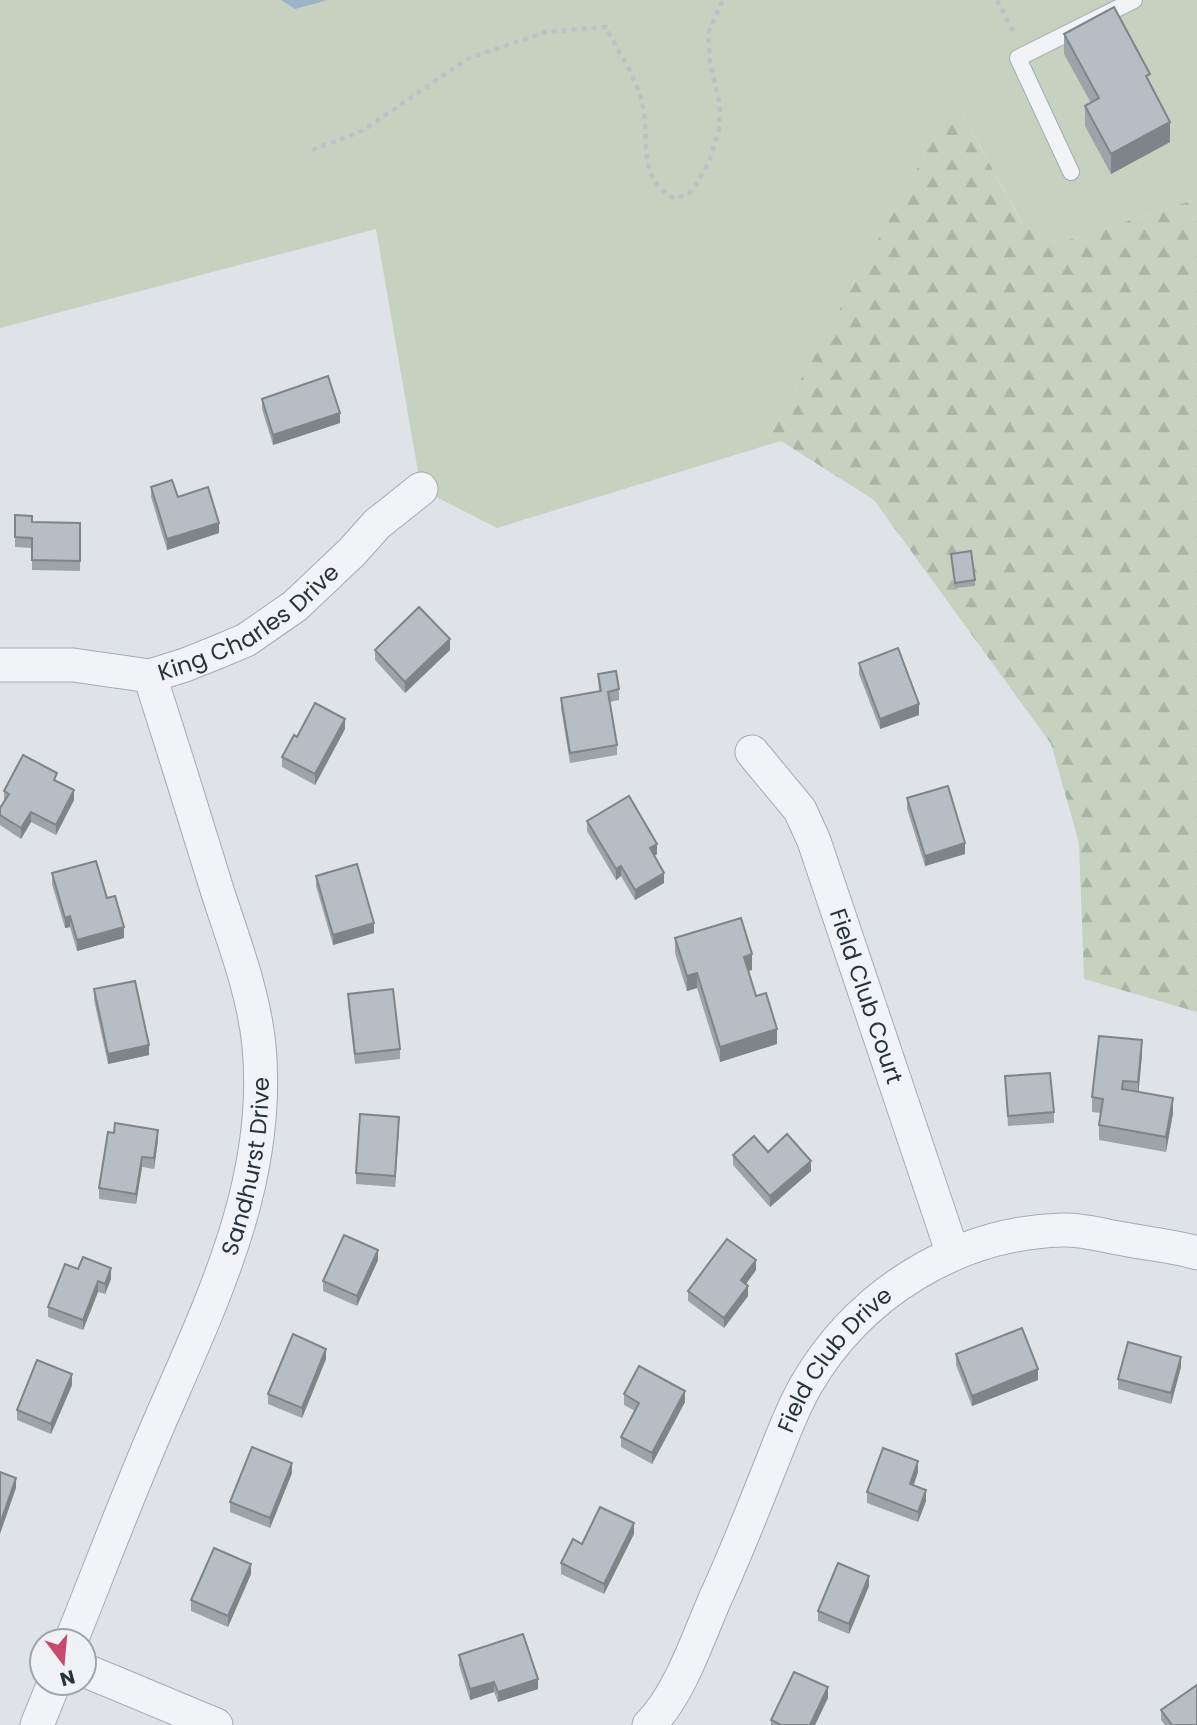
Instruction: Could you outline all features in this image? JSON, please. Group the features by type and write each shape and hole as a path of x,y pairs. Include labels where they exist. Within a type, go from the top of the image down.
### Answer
{"street":[{"name":"King Charles Drive","path":"0,665 73,665 150,676 247,640 295,606 397,506 421,489"},
{"name":"Sandhurst Drive","path":"77,1627 142,1463 222,1276 247,1198 259,1119 261,1083 258,1044 245,984 150,676"},
{"name":"Field Club Court","path":"752,752 800,810 814,841 953,1254"},
{"name":"Field Club Drive","path":"649,1725 677,1683 734,1558 792,1411 808,1383 840,1339 883,1294 916,1272 953,1254 998,1240 1064,1230 1197,1254"},
{"path":"98,1676 216,1725"},
{"path":"37,1725 48,1697"}],"lane":[{"path":"1072,172 1018,58 1134,0"}],"path":[{"path":"312,150 362,131 469,58 546,32 606,27 632,75 643,106 645,145 651,176 664,193 676,199 692,191 709,162 719,129 720,106 710,61 708,33 723,0"},
{"path":"997,0 1026,54"}],"green space":[{"path":"0,0 1197,0 1197,199 1056,244 1022,223 955,100 764,446 497,528 421,489 376,229 0,328"},
{"path":"955,100 1021,222 1056,244 1197,199 1197,1012 1084,979 1079,843 1051,744 874,500 781,441 764,446"}],"water":[{"path":"281,0 328,0 295,9"}],"building":[{"path":"1114,7 1150,74 1146,76 1170,122 1111,154 1085,106 1099,98 1064,34"},
{"path":"328,376 340,413 273,435 262,399"},
{"path":"172,480 178,497 208,487 219,523 167,539 151,487"},
{"path":"15,515 32,516 32,522 80,523 80,561 32,560 32,538 15,537"},
{"path":"971,551 975,580 955,583 951,554"},
{"path":"419,607 450,639 405,682 375,650"},
{"path":"898,648 919,704 880,719 859,663"},
{"path":"616,671 619,689 608,692 617,745 570,753 561,698 601,691 598,674"},
{"path":"315,703 345,719 315,774 282,757 294,735 297,737"},
{"path":"23,755 57,773 54,780 74,790 56,825 31,812 21,828 0,815 0,808 9,794 4,791"},
{"path":"948,786 965,843 925,856 907,798"},
{"path":"629,796 657,844 650,848 664,873 635,890 621,866 616,869 587,821"},
{"path":"96,861 107,898 115,896 124,927 77,940 70,916 65,918 52,873"},
{"path":"357,864 374,923 333,935 316,876"},
{"path":"741,918 752,954 744,957 756,996 766,993 777,1029 720,1047 697,973 687,976 675,938"},
{"path":"135,981 149,1045 108,1054 94,989"},
{"path":"393,989 400,1049 355,1054 348,994"},
{"path":"1099,1036 1142,1040 1138,1082 1123,1081 1122,1089 1173,1098 1166,1137 1099,1125 1103,1099 1092,1097"},
{"path":"1050,1073 1054,1112 1008,1116 1005,1076"},
{"path":"360,1114 399,1117 395,1176 356,1173"},
{"path":"115,1123 158,1130 154,1158 142,1157 136,1194 99,1188 108,1132 114,1133"},
{"path":"787,1134 811,1161 770,1196 733,1155 754,1136 768,1152"},
{"path":"344,1235 378,1250 357,1296 323,1281"},
{"path":"727,1239 756,1260 741,1280 748,1286 724,1318 688,1291"},
{"path":"83,1257 111,1268 105,1284 98,1281 83,1320 48,1307 65,1264 78,1269"},
{"path":"1022,1328 1038,1369 972,1396 956,1354"},
{"path":"293,1334 326,1349 302,1408 268,1394"},
{"path":"1128,1342 1181,1357 1171,1393 1118,1379"},
{"path":"37,1360 72,1374 51,1424 17,1410"},
{"path":"639,1366 685,1391 652,1453 621,1437 639,1403 624,1394"},
{"path":"252,1447 292,1463 270,1518 230,1502"},
{"path":"883,1448 918,1461 910,1484 926,1490 918,1512 867,1492"},
{"path":"0,1472 16,1478 0,1524"},
{"path":"600,1507 634,1523 604,1584 561,1563 573,1539 582,1544"},
{"path":"214,1548 251,1564 228,1616 191,1600"},
{"path":"838,1563 869,1576 849,1624 818,1611"},
{"path":"523,1634 538,1679 498,1692 494,1682 470,1689 459,1655"},
{"path":"794,1672 828,1687 810,1725 781,1725 771,1720"},
{"path":"1197,1685 1197,1725 1172,1725 1161,1710"}]}
